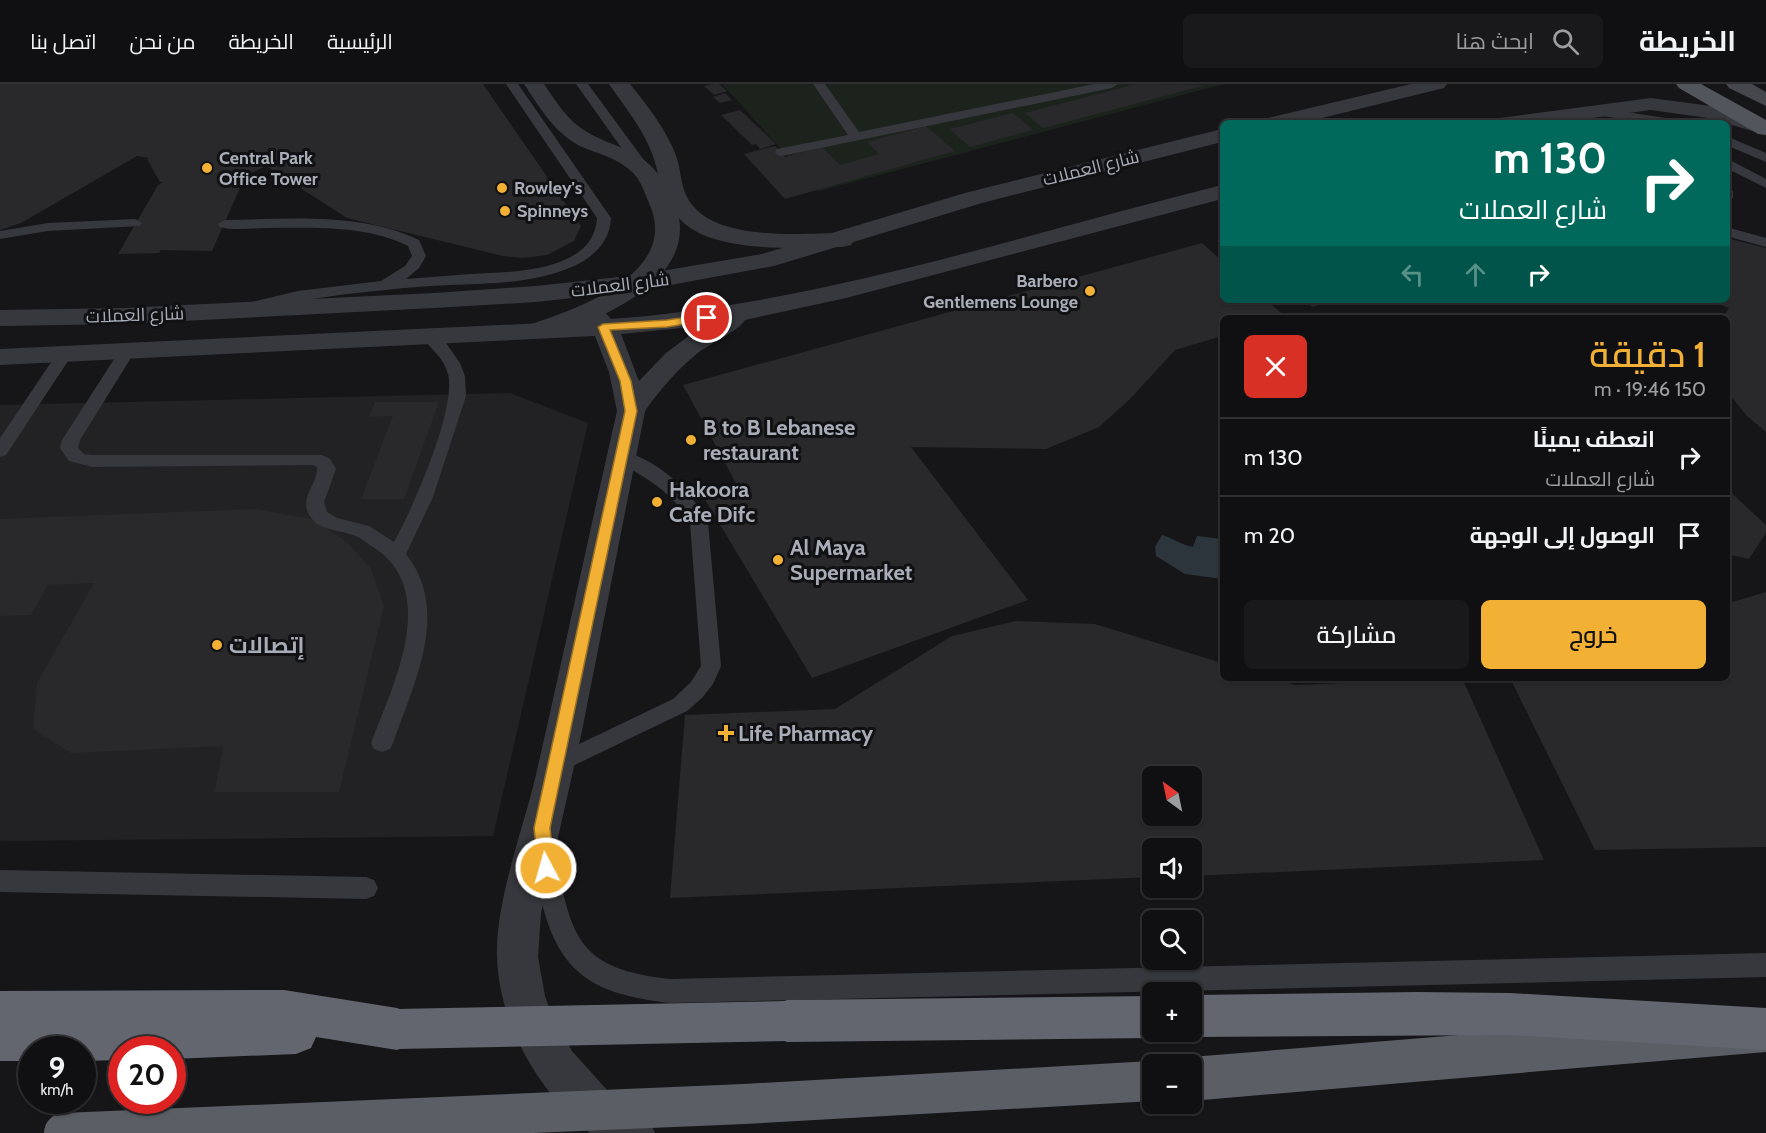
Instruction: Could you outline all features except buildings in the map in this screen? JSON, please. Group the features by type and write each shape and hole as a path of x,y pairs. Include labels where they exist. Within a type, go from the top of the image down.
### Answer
{"highway":[{"path":"0,1012 284,1011 397,1029"},
{"path":"1202,1016 1417,1012 1510,1014 1766,1030"},
{"path":"0,1040 101,1040 397,1029 1142,1017"},
{"path":"1202,1078 1766,1030"},
{"path":"64,1133 341,1120 686,1108 1142,1083"}],"main road":[{"path":"1686,84 1766,129"},
{"path":"1736,84 1766,100"}],"street":[{"path":"534,84 554,115 569,130 592,143 628,158 645,171 676,213 739,237 774,240 842,240"},
{"path":"597,319 648,273 664,248 678,201 660,143 646,118 619,84"},
{"path":"1288,120 1437,84"},
{"path":"1522,120 1592,101 1607,91"},
{"path":"1525,120 1632,104 1671,105 1721,115 1766,129"},
{"name":"شارع العملات","path":"0,318 39,319 233,311 556,293 635,284 743,266 842,240 966,200 1220,136"},
{"name":"شارع العملات","path":"0,357 126,353 537,332 597,319 667,323 752,311 918,273 1220,193"},
{"path":"556,293 571,299 597,319 625,381 631,411"},
{"path":"632,1133 623,1129 583,1097 551,1060 530,1017 519,972 518,926 556,765 631,411 644,390 680,354 702,338 752,311"},
{"path":"0,323 39,319"}],"lane":[{"path":"233,311 292,296 379,286 527,274 579,258 597,241 605,223 601,211 512,84"},
{"path":"582,84 645,171"},
{"path":"819,84 855,136"},
{"path":"782,153 1105,85"},
{"path":"1591,110 1606,120"},
{"path":"1591,110 1653,120"},
{"path":"1730,142 1766,158"},
{"path":"1730,164 1766,184"},
{"path":"0,235 48,227 135,223"},
{"path":"225,224 370,228 411,239 420,253 417,262 397,278 379,286"},
{"path":"1730,232 1766,243"},
{"path":"396,555 410,532 429,488 458,398 456,370 446,352 430,337"},
{"path":"126,353 71,440 69,448 72,455 81,460 93,461 316,459 324,463 327,469 315,504 317,513 323,519 360,530 380,541 396,555 408,571 416,590 420,610 419,633 382,743"},
{"path":"0,452 6,433 64,355"},
{"path":"556,765 680,705 700,687 711,666 699,524 694,512 672,486 621,456"},
{"path":"542,828 548,881 562,936 578,957 599,974 621,984 645,990 694,991 1766,965"},
{"path":"0,881 366,888"}],"shaded area":[{"path":"722,84 1224,84 819,191"},
{"path":"510,393 588,423 493,836 0,841 0,405"},
{"path":"1162,535 1193,547 1197,536 1220,539 1220,579 1185,574 1156,556 1155,547"}],"place":[{"name":"Central Park Office Tower","path":"207,168"},
{"name":"Rowley's","path":"502,188"},
{"name":"Spinneys","path":"505,211"},
{"name":"Barbero Gentlemens Lounge","path":"1090,291"},
{"name":"B to B Lebanese restaurant","path":"691,440"},
{"name":"Hakoora Cafe Difc","path":"657,502"},
{"name":"Al Maya Supermarket","path":"778,560"},
{"name":"إتصالات","path":"217,645"},
{"name":"Life Pharmacy","path":"726,733"}],"route":[{"path":"546,868 542,828 631,411 625,381 603,327 707,318"}]}
